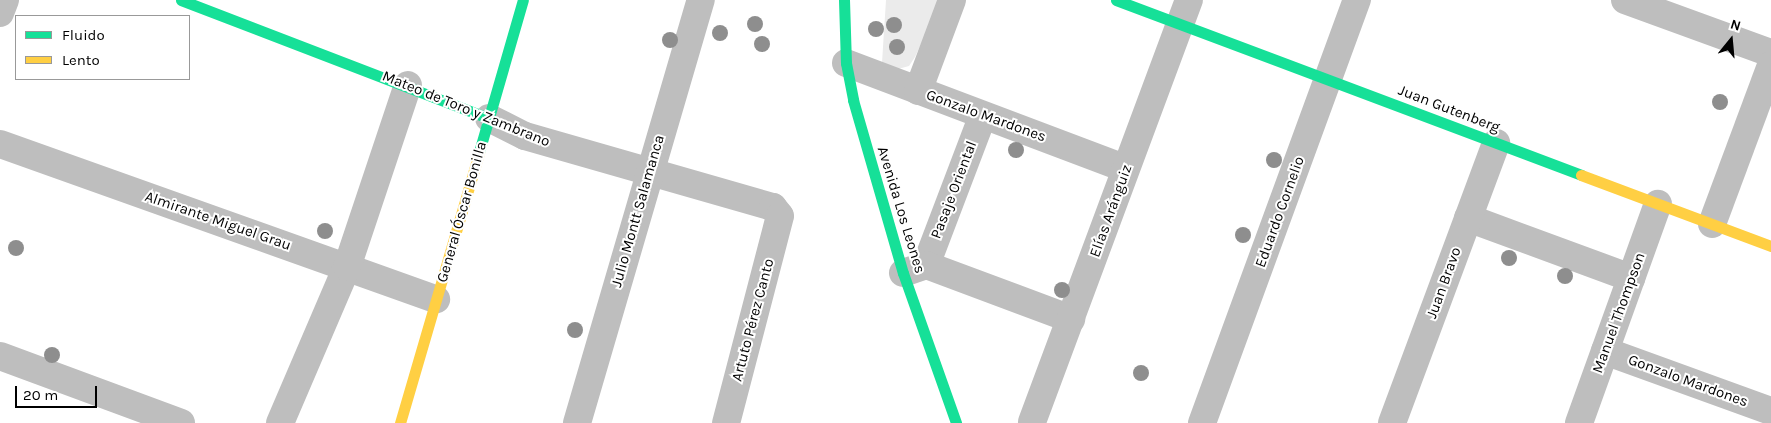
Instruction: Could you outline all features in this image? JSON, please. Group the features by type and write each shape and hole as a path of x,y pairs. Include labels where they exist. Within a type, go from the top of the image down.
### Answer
{"street":[{"path":"0,13 5,0"},
{"name":"Mateo de Toro y Zambrano","path":"181,0 214,5 489,118 525,136 773,207 780,216"},
{"name":"General Óscar Bonilla","path":"400,423 523,0"},
{"name":"Julio Montt Salamanca","path":"577,423 701,0"},
{"name":"Avenida Los Leones","path":"844,0 846,63 853,100 915,269 956,423"},
{"path":"918,91 952,0"},
{"name":"Juan Gutenberg","path":"1116,0 1185,12 1328,80 1771,246"},
{"name":"Eduardo Cornelio","path":"1202,423 1357,0"},
{"path":"1625,0 1770,68 1712,224"},
{"name":"Elías Aránguiz","path":"1032,423 1185,12"},
{"name":"Gonzalo Mardones","path":"846,63 1126,169"},
{"path":"280,423 347,266 408,85"},
{"name":"Pasaje Oriental","path":"915,269 983,115"},
{"name":"Juan Bravo","path":"1392,423 1496,143"},
{"name":"Almirante Miguel Grau","path":"0,144 436,299"},
{"name":"Manuel Thompson","path":"1580,423 1658,204"},
{"name":"Artuto Pérez Canto","path":"726,423 780,216"},
{"path":"1468,218 1631,278"},
{"path":"915,269 1070,319"},
{"name":"Gonzalo Mardones","path":"1605,351 1771,411"},
{"path":"0,356 181,423"}],"shaded area":[{"path":"886,0 941,0 915,57 909,66 898,69 882,63"}],"traffic: fast":[{"path":"181,0 489,118"},
{"path":"479,152 523,0"},
{"path":"844,0 846,63 853,100 903,273 956,423"},
{"path":"1116,0 1581,175"}],"traffic: slow":[{"path":"400,423 479,152"},
{"path":"1581,175 1771,246"}]}
